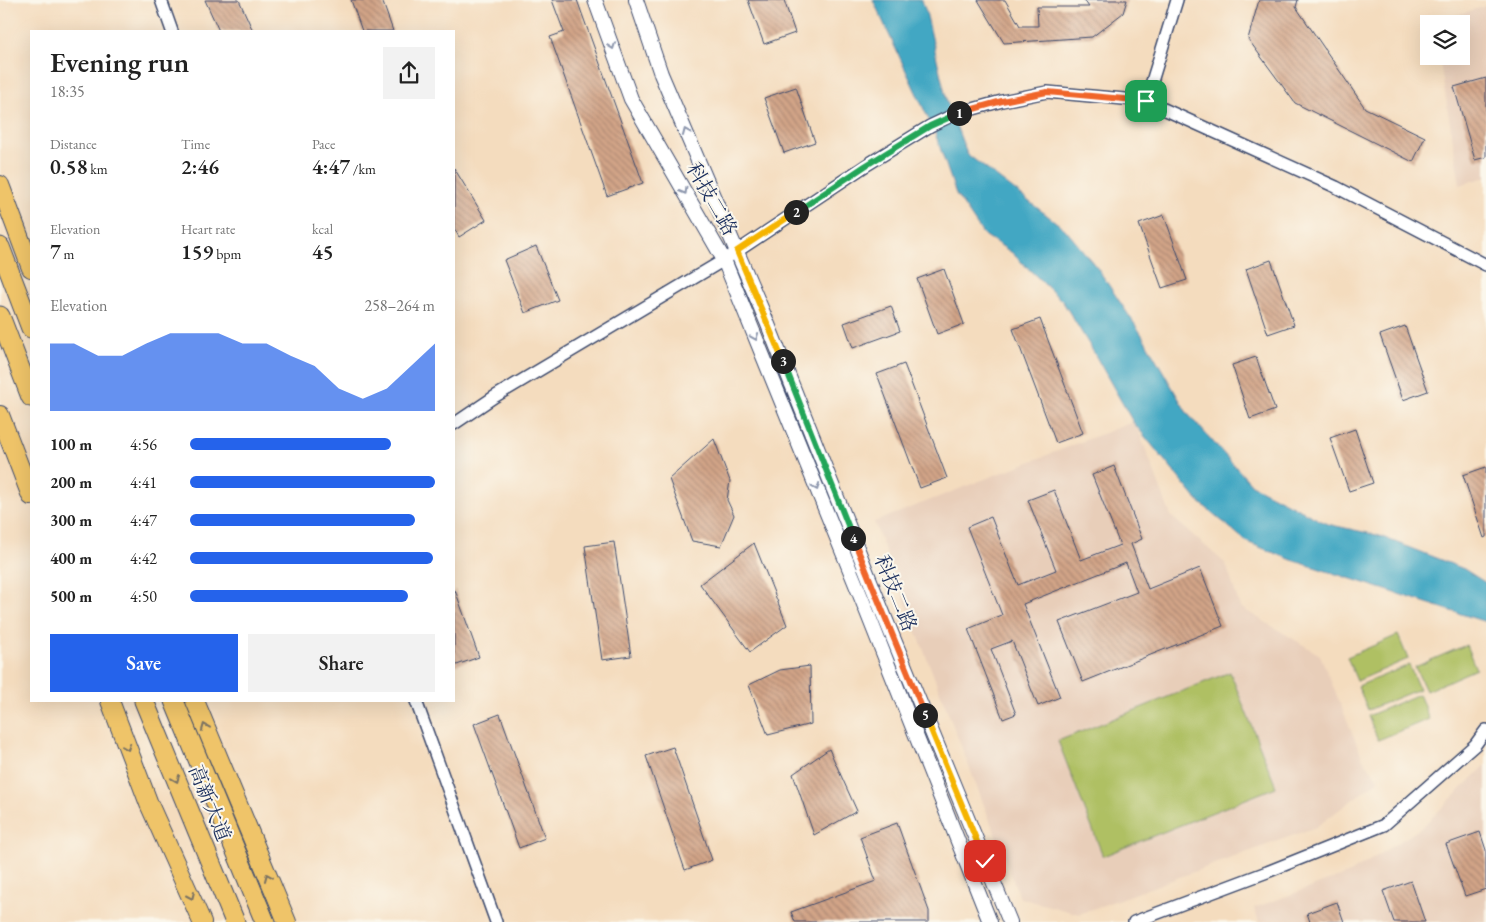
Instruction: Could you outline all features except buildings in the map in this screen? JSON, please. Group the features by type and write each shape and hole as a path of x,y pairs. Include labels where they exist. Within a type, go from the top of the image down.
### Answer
{"highway":[{"path":"0,247 30,325"},
{"path":"0,316 30,394"},
{"name":"高新大道","path":"144,702 234,922"},
{"name":"高新大道","path":"174,702 265,922"}],"main road":[{"path":"0,186 30,265"},
{"path":"0,415 30,493"},
{"path":"110,702 150,804 202,922"},
{"path":"195,702 287,922"}],"street":[{"path":"161,0 172,30"},
{"name":"科技二路","path":"595,0 631,99 724,260 990,922"},
{"name":"科技二路","path":"636,0 662,74 768,322 884,618 1010,922"},
{"path":"1146,101 1177,0"},
{"path":"455,423 494,397 724,260 865,166 930,126 955,114 1002,101 1047,92 1146,101 1336,187 1486,265"},
{"path":"416,702 496,922"},
{"path":"1134,922 1384,825 1475,745 1486,730"}],"shaded area":[{"path":"1486,6 1486,177 1460,185 1440,65 1470,65 1470,15 1456,15"},
{"path":"1135,421 1171,516 1226,564 1240,607 1320,655 1363,759 1379,780 1316,827 1079,914 1020,898 874,522"},
{"path":"1486,765 1486,922 1259,922 1254,908 1350,873 1421,828"}],"green space":[{"path":"1398,635 1408,659 1357,681 1347,657"},
{"path":"1466,645 1476,669 1426,691 1415,667"},
{"path":"1409,665 1419,689 1368,710 1358,686"},
{"path":"1230,672 1276,787 1103,856 1058,741"},
{"path":"1419,694 1429,719 1378,740 1368,716"}],"water":[{"path":"873,0 922,0 947,102 967,154 1065,229 1098,269 1142,335 1187,413 1252,485 1327,524 1377,535 1464,569 1486,583 1486,622 1292,560 1247,542 1197,500 1133,422 1063,302 1011,252 983,234 956,194 935,133"}],"route":[{"path":"985,861 884,618 768,322 737,251 865,166 930,126 955,114 1002,101 1047,92 1146,101"}]}
